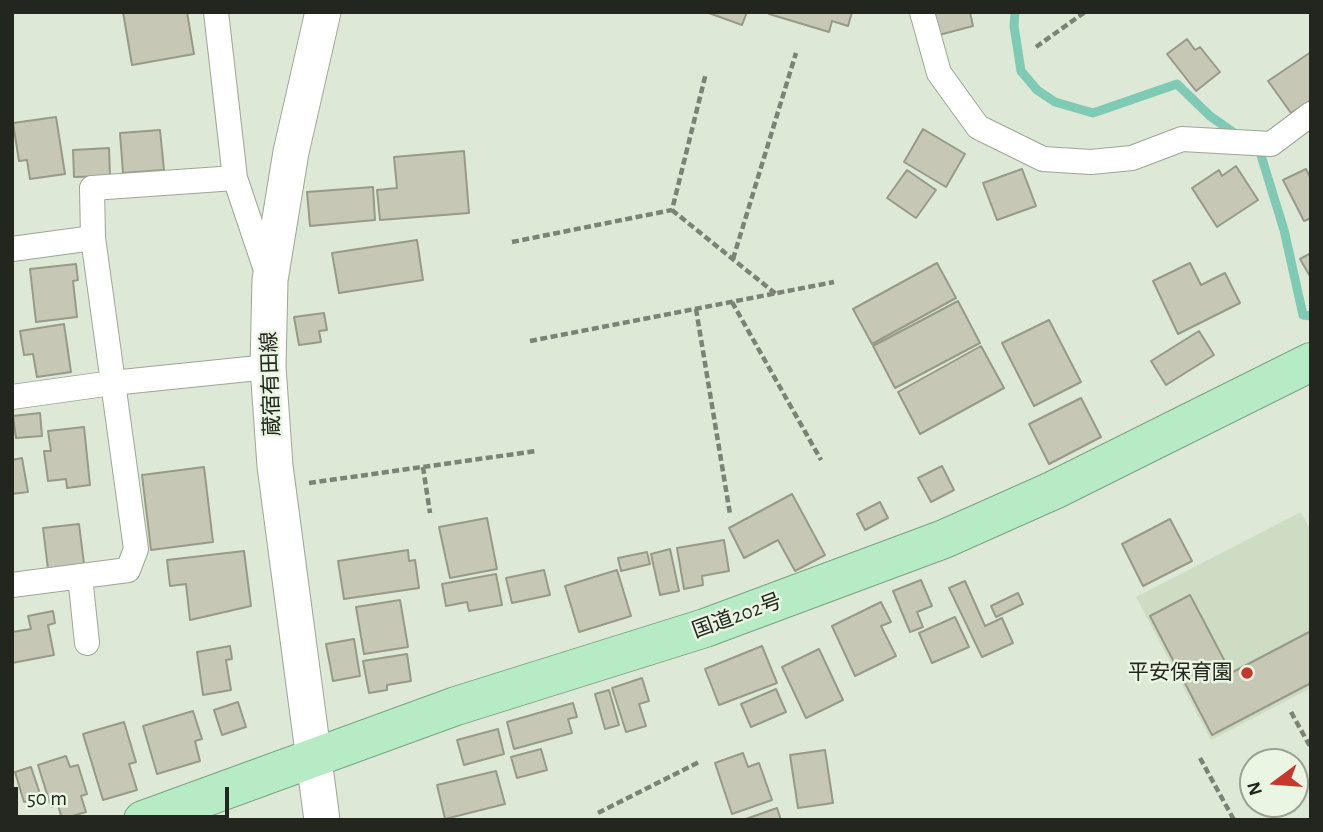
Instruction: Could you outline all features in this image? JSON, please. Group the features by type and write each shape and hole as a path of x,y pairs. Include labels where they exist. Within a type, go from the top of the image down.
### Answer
{"highway":[{"name":"国道202号","path":"143,820 456,706 705,628 944,539 1054,490 1311,362"}],"main road":[{"name":"蔵宿有田線","path":"322,820 275,466 268,367 270,281 291,152 323,12"}],"street":[{"path":"216,12 235,178 270,281"},
{"path":"922,12 939,73 978,127 1043,159 1091,162 1132,158 1182,139 1271,144 1311,114"},
{"path":"12,585 128,570 136,548 93,238 92,188 235,178"},
{"path":"12,249 93,238"},
{"path":"12,397 112,383 268,367"},
{"path":"80,576 87,643"}],"path":[{"path":"1036,47 1085,12"},
{"path":"733,259 796,53"},
{"path":"672,210 706,73"},
{"path":"672,210 776,294"},
{"path":"512,242 672,210"},
{"path":"530,341 834,282"},
{"path":"732,302 821,460"},
{"path":"696,309 730,514"},
{"path":"309,483 536,451"},
{"path":"423,467 430,513"},
{"path":"1291,712 1311,748"},
{"path":"1200,758 1234,820"},
{"path":"598,813 701,761"}],"shaded area":[{"path":"1301,512 1311,531 1311,688 1211,740 1136,597"}],"building":[{"path":"123,12 187,12 194,54 132,65"},
{"path":"706,12 747,12 742,25"},
{"path":"852,12 848,26 832,21 829,32 769,14"},
{"path":"933,12 970,12 973,26 939,35"},
{"path":"1187,39 1195,50 1200,47 1220,72 1196,91 1167,54"},
{"path":"1311,52 1311,100 1291,113 1268,81"},
{"path":"56,117 65,174 30,179 27,160 19,161 13,123"},
{"path":"923,129 965,154 946,187 904,162"},
{"path":"160,130 164,170 123,173 120,133"},
{"path":"109,148 110,176 74,177 73,150"},
{"path":"464,151 469,213 380,220 377,190 397,188 394,157"},
{"path":"1236,166 1258,200 1217,227 1192,188 1219,170 1222,176"},
{"path":"1022,169 1036,206 997,220 983,183"},
{"path":"1306,169 1311,179 1311,218 1304,221 1283,180"},
{"path":"907,170 936,190 916,218 887,198"},
{"path":"373,187 375,220 310,226 307,192"},
{"path":"417,240 423,280 339,293 332,253"},
{"path":"1311,253 1311,278 1300,259"},
{"path":"937,263 956,298 872,344 853,309"},
{"path":"1190,263 1201,285 1225,273 1240,303 1178,334 1153,281"},
{"path":"76,264 78,280 73,281 77,317 36,322 30,269"},
{"path":"958,301 980,343 895,388 873,346"},
{"path":"324,313 327,330 319,331 321,342 299,345 294,317"},
{"path":"1049,320 1081,382 1034,406 1002,343"},
{"path":"64,324 71,372 37,377 33,354 24,355 20,331"},
{"path":"1199,331 1214,355 1166,385 1151,361"},
{"path":"981,346 1004,388 920,434 898,392"},
{"path":"1081,398 1101,437 1049,464 1029,424"},
{"path":"40,413 42,436 16,438 13,416"},
{"path":"84,427 90,485 67,488 66,479 48,481 44,451 51,451 48,431"},
{"path":"22,458 28,492 12,494 12,460"},
{"path":"942,466 954,490 931,502 918,478"},
{"path":"204,467 213,542 151,550 142,475"},
{"path":"792,494 825,555 795,571 778,540 744,558 729,528"},
{"path":"880,502 888,518 865,530 857,514"},
{"path":"487,518 497,569 450,578 439,527"},
{"path":"1170,519 1192,561 1143,586 1122,544"},
{"path":"79,524 84,564 48,569 43,528"},
{"path":"724,540 729,571 702,576 703,585 684,589 677,548"},
{"path":"670,549 679,591 660,595 651,554"},
{"path":"408,550 409,561 415,560 419,588 344,599 338,561"},
{"path":"244,551 251,606 190,620 186,584 170,586 167,560"},
{"path":"647,552 650,564 621,571 618,558"},
{"path":"544,570 550,595 512,603 506,578"},
{"path":"617,570 631,616 579,632 565,586"},
{"path":"496,574 502,605 469,611 467,602 446,606 442,584"},
{"path":"921,580 932,606 917,612 923,627 910,632 893,591"},
{"path":"965,581 985,626 1002,618 1013,643 982,657 949,588"},
{"path":"1018,593 1023,604 996,617 991,606"},
{"path":"1190,595 1231,673 1311,631 1311,683 1212,735 1150,616"},
{"path":"400,600 408,647 364,654 356,607"},
{"path":"881,602 891,622 881,626 896,656 855,676 832,626"},
{"path":"53,611 55,623 48,625 54,655 12,663 12,632 31,629 28,616"},
{"path":"955,617 969,647 932,663 919,633"},
{"path":"354,639 360,676 333,681 326,644"},
{"path":"230,646 232,659 226,660 231,690 203,695 197,652"},
{"path":"762,646 777,683 719,705 705,669"},
{"path":"819,649 843,700 806,718 782,667"},
{"path":"407,654 411,681 387,685 387,690 369,693 363,661"},
{"path":"642,678 649,701 639,704 646,726 626,732 612,688"},
{"path":"776,689 786,712 751,727 741,704"},
{"path":"609,690 619,725 605,729 595,694"},
{"path":"238,702 246,727 222,735 214,710"},
{"path":"573,703 577,717 568,719 572,733 514,749 507,722"},
{"path":"193,711 202,739 195,741 200,761 157,774 143,726"},
{"path":"124,722 136,762 129,764 137,790 103,800 83,734"},
{"path":"498,729 504,754 464,765 457,740"},
{"path":"541,749 547,770 517,778 511,757"},
{"path":"825,750 833,803 798,808 790,755"},
{"path":"743,753 748,767 759,763 772,800 732,814 715,763"},
{"path":"66,756 70,767 78,765 87,794 81,796 86,812 62,819 58,805 51,807 38,765"},
{"path":"31,767 41,797 24,802 15,772"},
{"path":"496,771 505,804 445,819 437,785"},
{"path":"777,808 781,820 743,820"}],"waterway":[{"path":"1015,12 1014,26 1021,71 1037,90 1055,102 1093,113 1177,84 1210,116 1237,135"},
{"path":"1254,148 1260,152 1284,230 1303,315 1311,316"}],"place":[{"name":"平安保育園","path":"1247,673"}]}
